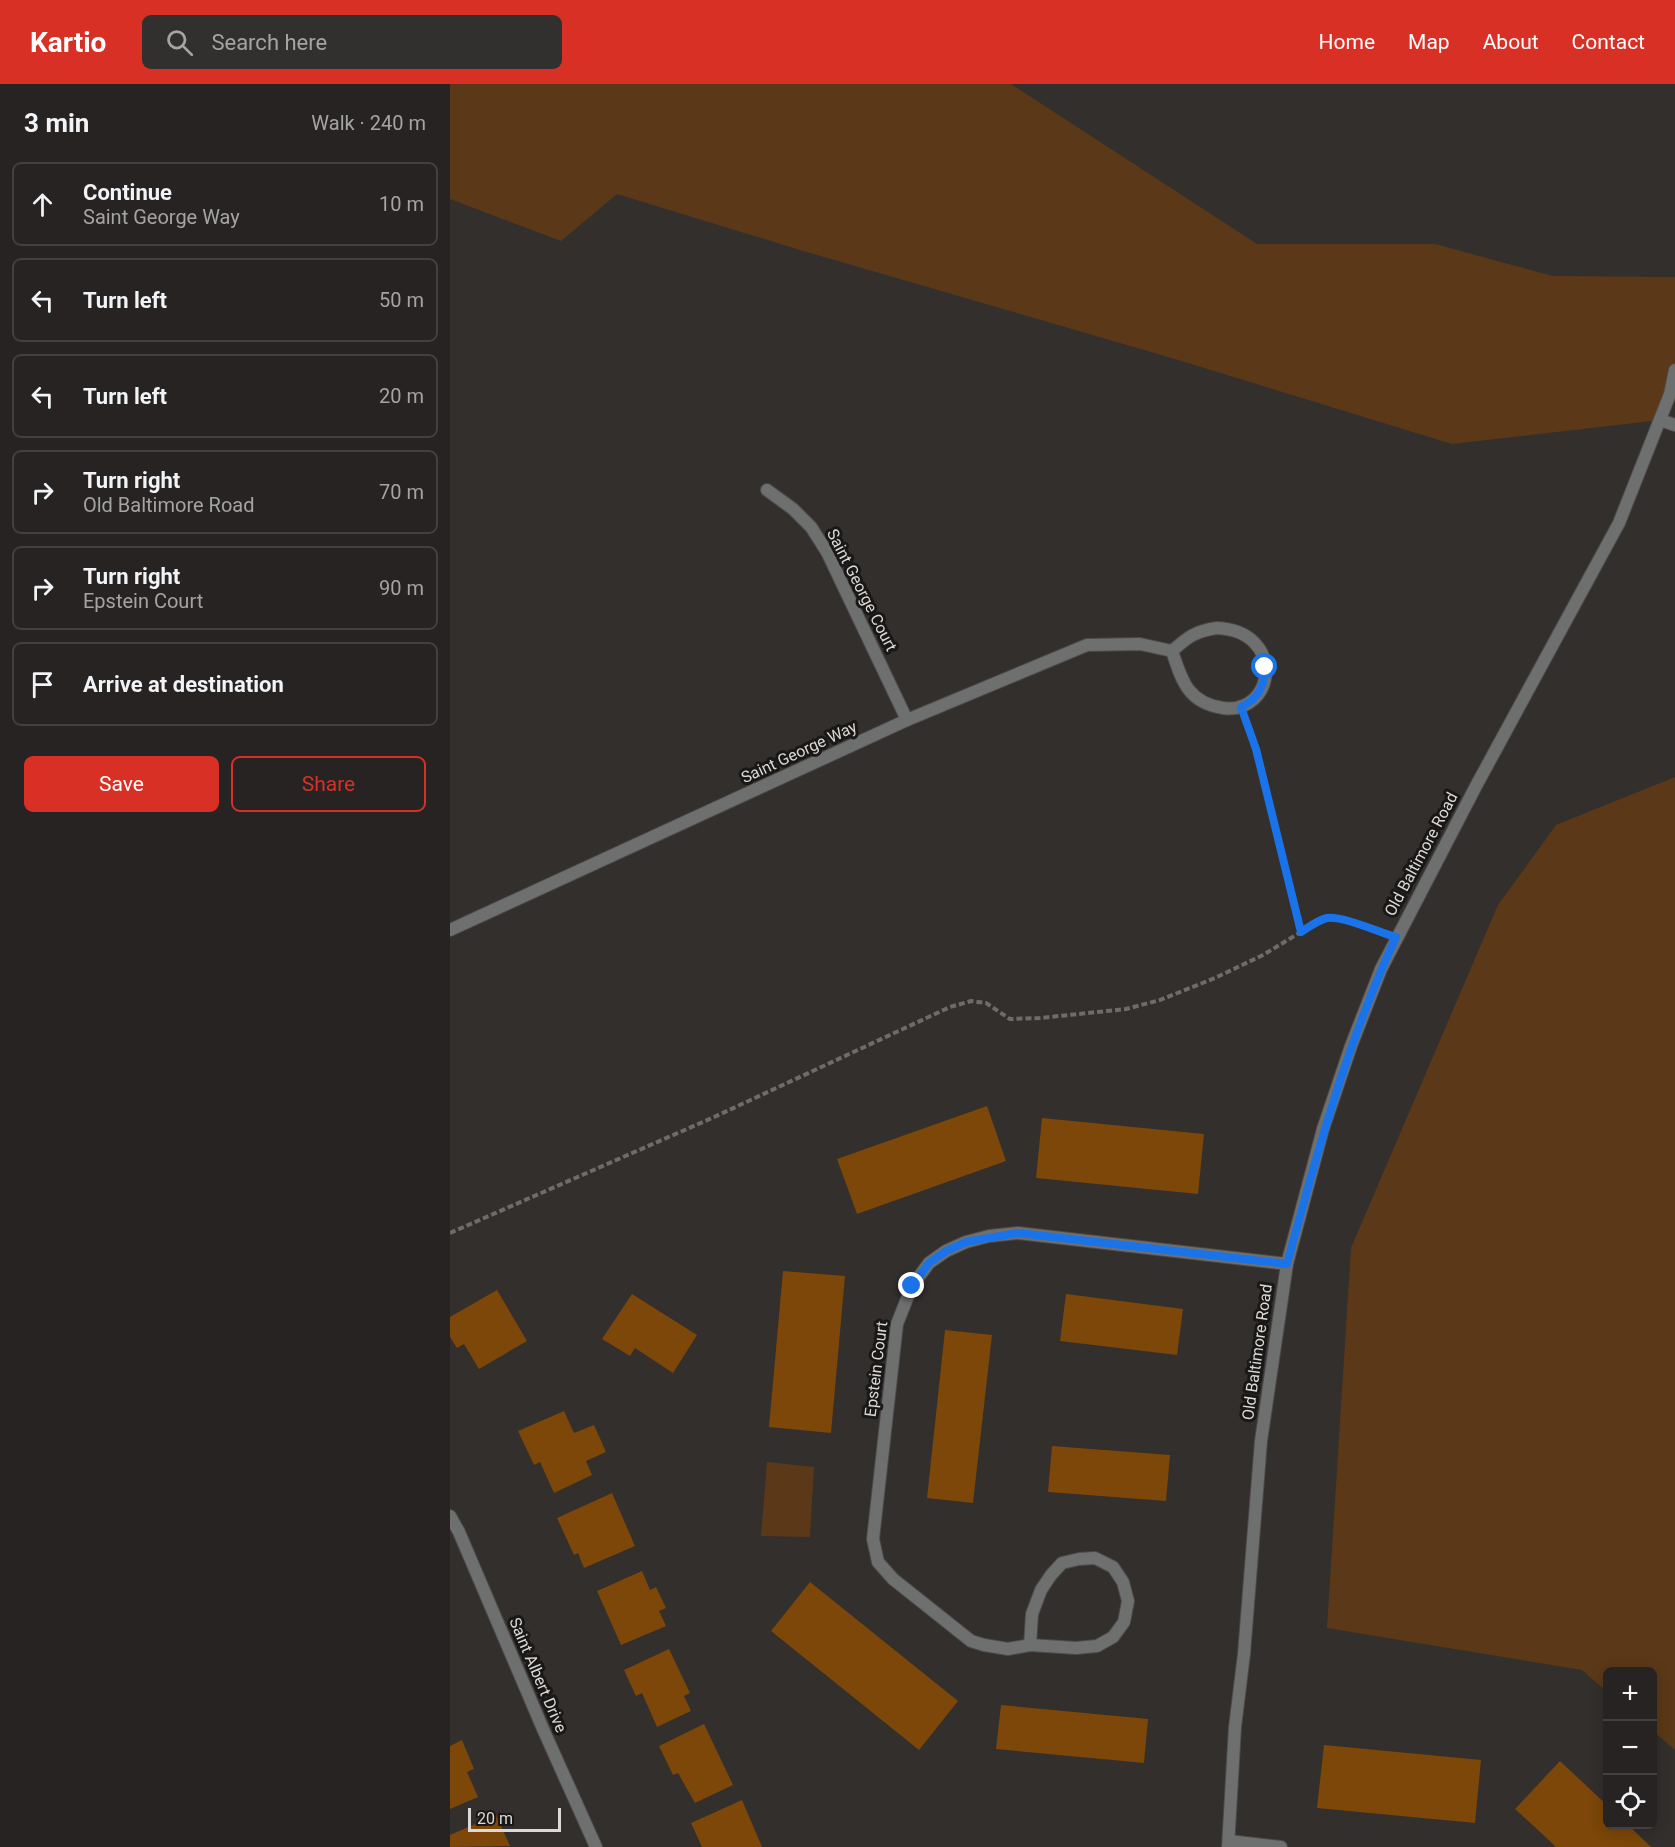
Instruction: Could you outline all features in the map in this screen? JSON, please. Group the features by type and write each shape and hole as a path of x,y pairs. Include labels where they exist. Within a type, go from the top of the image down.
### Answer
{"street":[{"name":"Old Baltimore Road","path":"1228,1844 1235,1727 1244,1654 1261,1441 1287,1264 1326,1119 1351,1046 1396,937 1619,523 1670,394 1675,370"},
{"path":"1660,420 1675,425"},
{"name":"Saint George Court","path":"767,490 793,509 811,527 827,552 907,720"},
{"path":"1230,629 1252,639 1261,649 1265,676 1263,684 1256,699 1241,707 1228,709 1209,706 1197,700 1182,680 1172,651 1191,634 1203,630 1230,629"},
{"name":"Saint George Way","path":"450,930 907,720 1087,645 1140,644 1172,651"},
{"name":"Epstein Court","path":"1030,1646 1032,1614 1041,1590 1062,1563 1095,1558 1113,1567 1123,1582 1128,1601 1124,1622 1113,1637 1097,1646 1076,1648 1030,1646 1008,1649 984,1646 971,1641 892,1579 878,1562 873,1539 897,1323 912,1286 929,1263 946,1251 966,1242 1018,1233 1287,1264"},
{"name":"Saint Albert Drive","path":"450,1516 596,1847"},
{"path":"1228,1844 1281,1847"}],"path":[{"path":"1241,707 1256,749 1301,932"},
{"path":"450,1233 712,1118 950,1007 971,1001 986,1003 1010,1018 1126,1009 1160,1000 1200,985 1263,955 1319,921 1328,918 1342,920 1396,937"}],"shaded area":[{"path":"450,84 1011,84 1257,244 1435,244 1553,276 1675,277 1675,362 1660,420 1452,444 1175,359 800,250 617,194 561,241 450,199"},
{"path":"1675,777 1675,1750 1657,1734 1657,1667 1603,1667 1603,1688 1582,1670 1327,1628 1351,1248 1498,905 1556,825"},
{"path":"767,1462 814,1467 810,1537 761,1536"}],"building":[{"path":"987,1106 1006,1161 857,1214 837,1159"},
{"path":"1042,1118 1204,1134 1198,1194 1036,1178"},
{"path":"783,1271 845,1276 831,1433 769,1427"},
{"path":"497,1290 527,1341 479,1369 464,1344 457,1348 450,1337 450,1317"},
{"path":"632,1294 697,1335 673,1373 635,1348 630,1356 602,1339"},
{"path":"1066,1294 1183,1309 1177,1355 1060,1341"},
{"path":"945,1330 992,1335 973,1503 927,1498"},
{"path":"564,1411 574,1433 594,1425 606,1452 586,1461 592,1475 554,1493 540,1462 534,1465 518,1431"},
{"path":"1052,1446 1170,1455 1166,1501 1048,1492"},
{"path":"612,1493 635,1546 584,1568 578,1553 574,1555 557,1518"},
{"path":"642,1571 650,1590 656,1587 666,1608 659,1611 666,1626 621,1645 597,1591"},
{"path":"810,1582 958,1701 919,1750 771,1631"},
{"path":"669,1649 690,1693 684,1696 691,1711 657,1727 642,1693 636,1696 624,1670"},
{"path":"1001,1705 1148,1719 1144,1763 996,1749"},
{"path":"704,1724 733,1785 695,1803 678,1773 673,1775 659,1746"},
{"path":"462,1740 474,1769 467,1772 478,1797 450,1809 450,1746"},
{"path":"1324,1745 1481,1760 1475,1823 1317,1808"},
{"path":"1560,1761 1603,1801 1603,1829 1632,1829 1651,1847 1556,1847 1515,1809"},
{"path":"742,1800 762,1847 702,1847 691,1823"},
{"path":"496,1815 510,1846 450,1847 450,1835"}],"route":[{"path":"912,1286 929,1263 946,1251 966,1242 989,1236 1018,1233 1287,1264 1323,1129 1351,1046 1396,937 1342,920 1328,918 1301,932 1256,749 1241,707 1256,699 1263,684 1265,667"}]}
